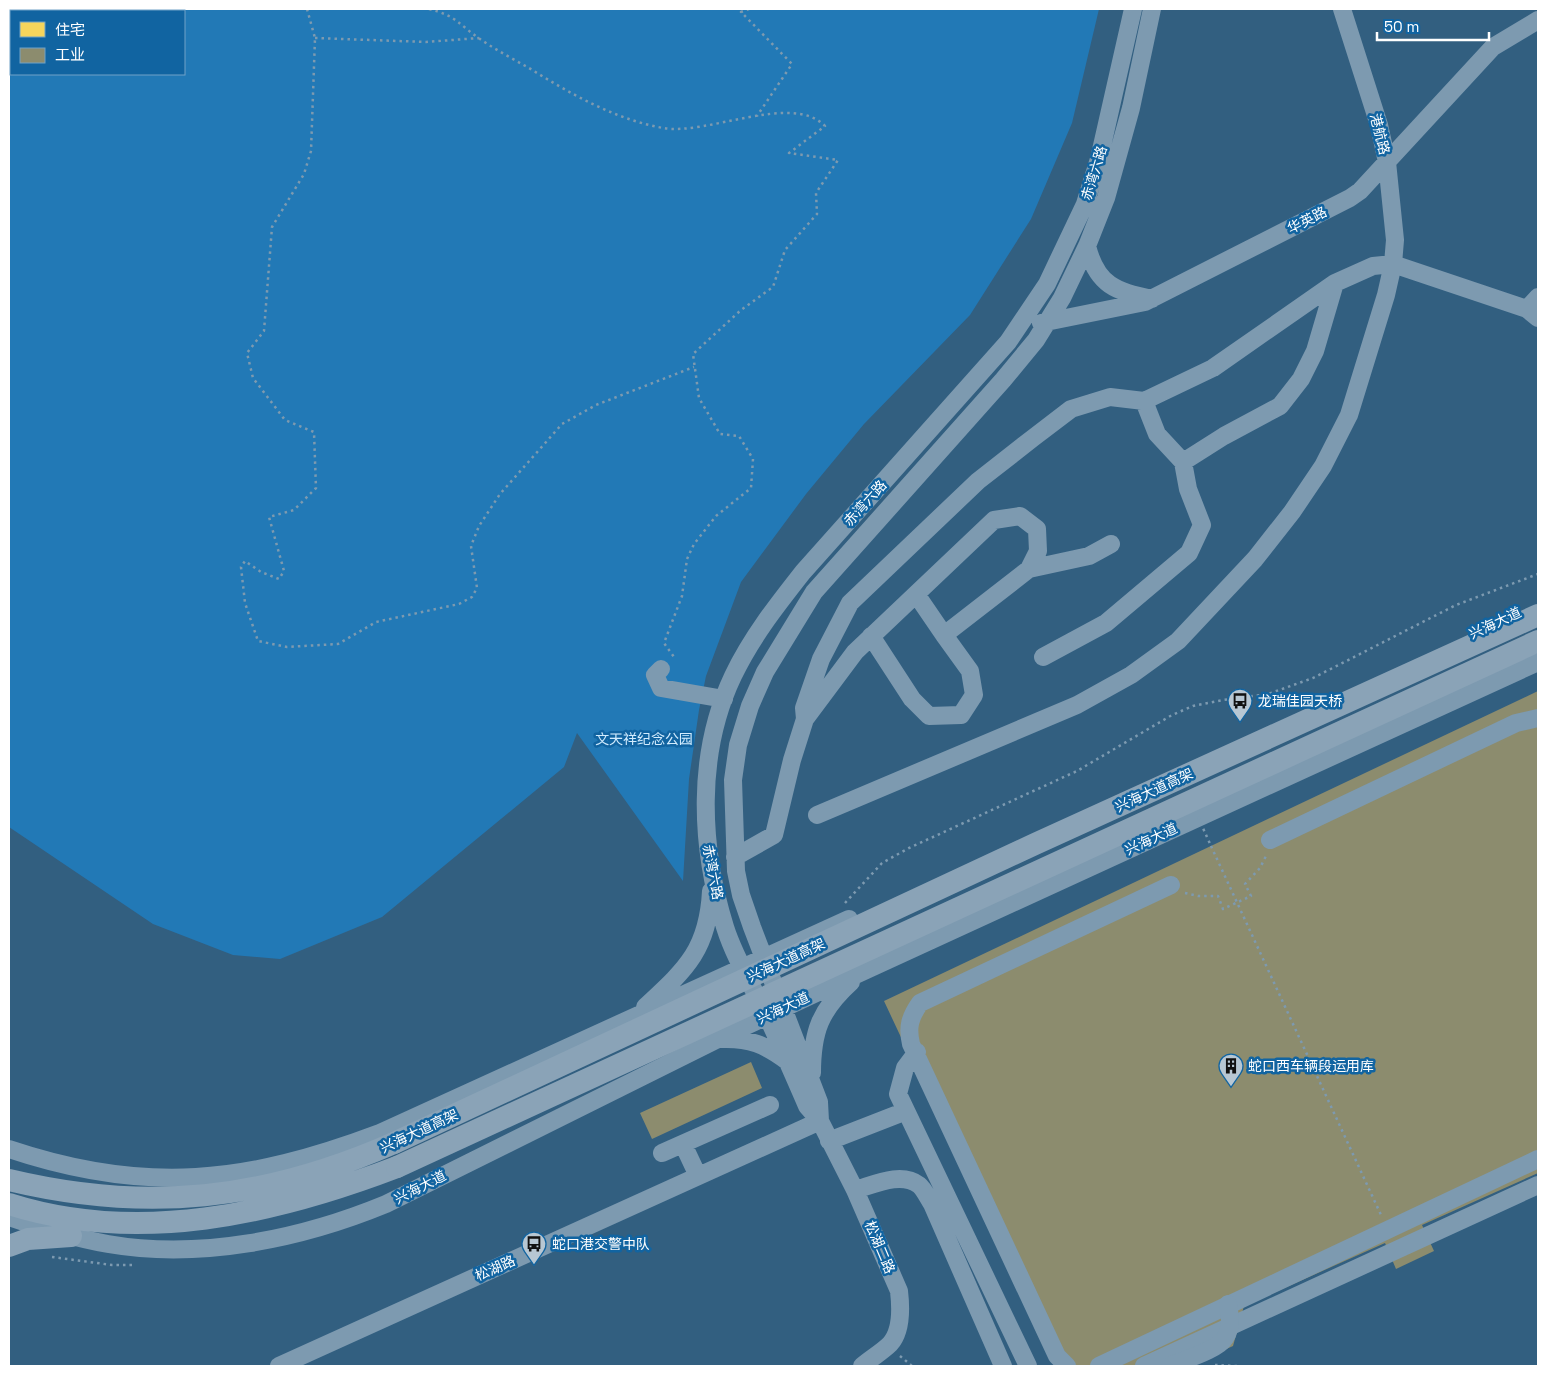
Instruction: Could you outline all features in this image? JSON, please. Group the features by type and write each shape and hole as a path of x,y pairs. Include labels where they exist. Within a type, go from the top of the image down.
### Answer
{"main road":[{"name":"兴海大道高架","path":"9,1180 44,1188 107,1198 189,1197 269,1186 353,1161 1026,849 1538,615"},
{"name":"兴海大道高架","path":"9,1204 80,1220 120,1224 201,1221 280,1205 359,1182 397,1167 1538,641"},
{"path":"9,1246 28,1238 71,1236"}],"street":[{"name":"赤湾六路","path":"767,1016 742,968 726,928 712,876 706,838 705,792 710,747 724,698 747,651 773,610 803,572 1020,326 1047,284 1085,204 1105,136 1133,9"},
{"name":"赤湾六路","path":"784,1008 741,895 735,857 733,780 738,744 754,698 765,672 814,592 1003,380 1048,322 1075,273 1087,246 1115,168 1131,108 1152,9"},
{"name":"港航路","path":"817,815 1077,705 1131,675 1178,641 1255,559 1292,512 1323,466 1349,415 1393,264 1395,240 1387,162 1379,125 1342,9"},
{"name":"华英路","path":"1020,326 1118,309 1152,299 1350,198 1360,191 1493,47 1538,20"},
{"path":"1087,246 1095,270 1103,280 1122,292 1152,299"},
{"path":"806,719 804,708 820,659 850,603 978,481 1070,409 1110,397 1144,401 1213,368 1335,284 1373,266 1393,264 1534,308"},
{"path":"1183,462 1224,436 1280,406 1300,379 1315,351 1335,284"},
{"path":"1043,657 1106,624 1188,553 1202,525 1188,489 1183,462 1158,434 1144,401"},
{"path":"735,857 774,835 792,760 806,719 855,652 871,636 994,520 1020,516 1037,529 1038,551 1029,569"},
{"path":"944,635 1029,569 1089,556 1111,544"},
{"path":"871,636 912,699 929,716 961,715 974,695 970,671 916,594"},
{"name":"兴海大道","path":"9,1149 61,1165 144,1178 184,1179 221,1176 303,1159 380,1133 1538,604"},
{"name":"兴海大道","path":"9,1217 71,1236 109,1244 181,1249 268,1240 348,1220 386,1204 784,1008 1538,662"},
{"path":"661,670 655,675 661,688 724,698"},
{"path":"1270,840 1516,723 1538,718"},
{"path":"631,1019 673,981 695,954 708,927 712,876"},
{"path":"1067,1366 1057,1356 911,1044 908,1030 911,1016 920,1003 1170,885"},
{"path":"811,1083 812,1052 820,1018 829,1004 863,971"},
{"path":"784,1008 819,1102 820,1121"},
{"path":"767,1016 807,1106 820,1121"},
{"path":"716,1040 751,1040 774,1051 787,1062"},
{"path":"917,1052 905,1068 900,1080 898,1094 1028,1366"},
{"path":"662,1153 770,1105"},
{"path":"830,1141 906,1111"},
{"name":"松湖二路","path":"820,1121 855,1190 899,1291 901,1309 890,1343 862,1366"},
{"name":"松湖路","path":"279,1366 820,1121"},
{"path":"684,1144 698,1176"},
{"path":"1099,1366 1387,1228 1538,1159"},
{"path":"855,1190 895,1179 908,1180 920,1185 932,1204 1003,1366"},
{"path":"1144,1366 1538,1185"},
{"path":"1170,1366 1216,1346 1226,1338 1230,1322 1228,1304"}],"path":[{"path":"307,9 315,38 311,151 304,174 272,227 264,332 247,353 253,378 285,420 314,432 316,488 294,510 269,516 284,571 279,578 261,572 246,561 241,567 246,603 258,641 287,647 338,644 376,622 459,604 472,597 477,588 471,546 479,526 500,494 562,424 596,405 694,367"},
{"path":"429,9 456,18 479,38 585,102 631,120 665,128 685,128 779,112 816,116 825,126 789,153 838,160 816,193 817,214 784,250 773,286 742,310 693,354 699,398 720,434 740,436 753,459 751,488 716,516 694,544 687,559 682,596 664,643 674,657 661,670"},
{"path":"749,9 741,12 792,64 757,116"},
{"path":"315,38 426,42 479,38"},
{"path":"837,907 845,903 882,863 909,848 1077,771 1172,715 1193,706 1268,694 1313,678 1456,605 1538,574"},
{"path":"1170,885 1188,894 1218,896 1223,909 1237,903 1251,896 1245,884 1260,868 1270,840"},
{"path":"1212,846 1387,1228"},
{"path":"1211,1366 1237,1366"}],"green space":[{"name":"文天祥纪念公园","path":"9,9 1099,9 1072,123 1031,219 970,315 864,424 806,494 741,582 706,676 699,710 689,779 683,881 577,733 564,767 382,917 280,959 233,955 153,924 9,827"}],"building: 住宅":[{"path":"1538,736 1538,813 1527,789 1438,829 1420,790"},
{"path":"1390,806 1408,846 1290,901 1272,861"},
{"path":"1538,853 1538,903 1483,928 1464,887"},
{"path":"1186,899 1205,942 1089,995 1070,953"},
{"path":"1417,917 1432,952 1372,979 1422,1091 1388,1106 1323,959"},
{"path":"1035,970 1054,1010 964,1053 990,1109 1081,1066 1100,1106 975,1165 912,1027"},
{"path":"1538,973 1538,1024 1527,1030 1507,987"},
{"path":"1230,987 1297,1130 1196,1177 1180,1143 1241,1114 1190,1005"},
{"path":"1520,1101 1538,1140 1424,1192 1407,1153"},
{"path":"1129,1169 1147,1209 1054,1252 1079,1307 1172,1264 1190,1304 1067,1361 1005,1226"},
{"path":"1324,1192 1342,1232 1224,1285 1206,1246"}],"building: 工业":[{"name":"蛇口西车辆段运用库","path":"1538,691 1538,1173 1422,1225 1434,1251 1396,1269 1385,1243 1244,1306 1233,1346 1189,1366 1055,1366 884,1001"},
{"path":"751,1062 762,1088 652,1139 640,1113"}],"place":[{"name":"龙瑞佳园天桥","path":"1240,722"},
{"name":"蛇口西车辆段运用库","path":"1231,1087"},
{"name":"蛇口港交警中队","path":"534,1265"}]}
